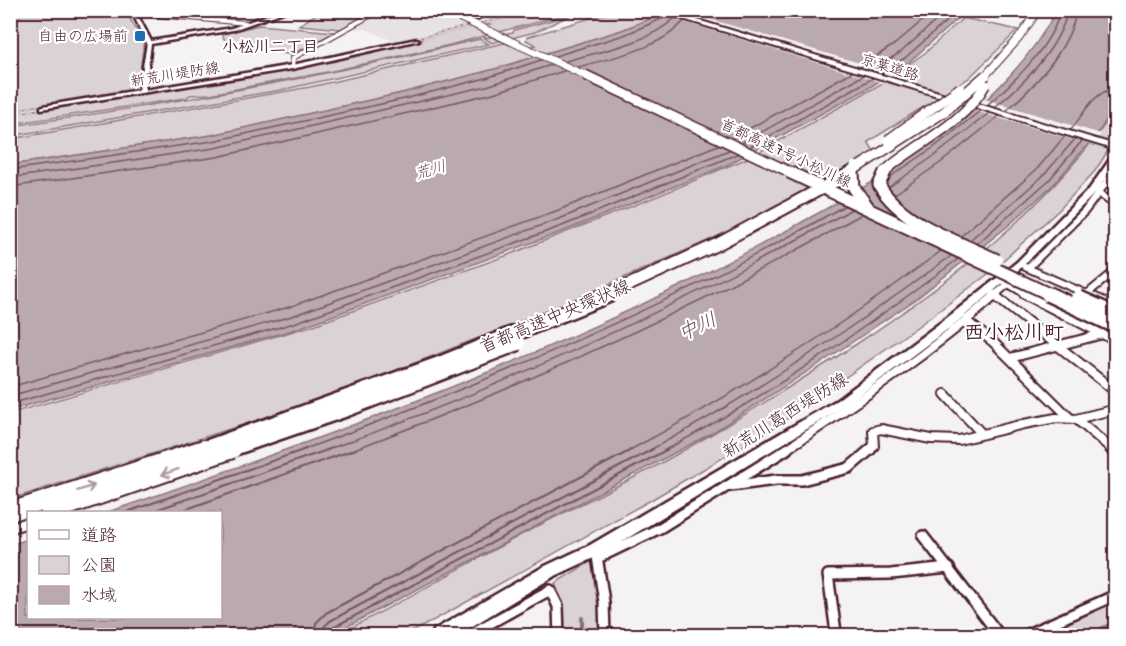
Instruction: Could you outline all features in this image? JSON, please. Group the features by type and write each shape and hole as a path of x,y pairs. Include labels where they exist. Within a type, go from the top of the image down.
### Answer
{"highway":[{"name":"首都高速7号小松川線","path":"443,10 1116,326"},
{"name":"首都高速7号小松川線","path":"452,10 1024,269 1116,315"},
{"name":"京葉道路","path":"656,10 957,98 1116,140"},
{"name":"京葉道路","path":"675,10 957,98"},
{"name":"首都高速中央環状線","path":"10,512 177,458 417,372 552,319 687,259 785,209 874,159 948,107 1001,59 1025,32 1038,10"},
{"name":"首都高速中央環状線","path":"56,511 191,465 432,377 559,326 653,284 766,229 871,168 930,130 985,85 1032,33 1046,10"},
{"path":"1001,59 987,66 864,155 853,169 851,182 865,204 905,231 1116,335"},
{"path":"985,85 974,102 961,115 885,171 879,185 885,197 901,210 1024,269"},
{"name":"京葉道路","path":"969,101 1116,148"},
{"path":"10,525 27,519"}],"main road":[{"name":"新荒川葛西堤防線","path":"440,636 548,572 596,554 842,403 1024,269 1093,190 1112,166 1116,157"}],"street":[{"path":"119,10 246,23"},
{"path":"149,43 246,23 280,10"},
{"path":"149,43 233,28 287,10"},
{"path":"348,10 375,13"},
{"path":"292,67 291,60 296,56 380,10"},
{"path":"438,10 466,21 478,19 477,16 488,10"},
{"path":"459,10 477,16"},
{"path":"136,12 149,43 142,92"},
{"name":"新荒川堤防線","path":"43,108 292,67 417,40"},
{"path":"1112,166 1114,172 1100,194 1076,222 1024,269 1116,307"},
{"path":"1107,183 1116,185"},
{"path":"1100,194 1116,206"},
{"path":"1087,294 1116,270"},
{"path":"605,636 604,602 596,554 660,528 730,486 849,408 966,321 1005,282 1116,341"},
{"path":"994,295 1116,392"},
{"path":"966,321 1010,358 1073,418 1116,453"},
{"path":"1010,358 1103,334"},
{"path":"945,394 982,434"},
{"path":"730,486 776,480 802,480 849,468 874,446 873,432 881,429 941,440 959,440 1024,424 1073,418 1116,409"},
{"path":"923,536 950,568 1000,636"},
{"path":"840,636 836,632 828,575 891,574 950,568"},
{"path":"467,636 550,590 558,606 559,636"},
{"path":"1023,636 1116,595"}],"shaded area":[{"path":"383,10 430,11 462,24 469,24 395,42 366,29 351,28"}],"green space":[{"path":"18,11 105,11 127,14 144,42 138,87 134,92 11,110 11,21 19,19"},
{"path":"321,11 366,15 341,29 299,25"},
{"path":"529,11 579,11 450,45 328,72 210,94 190,95 186,98 11,124 10,114 294,68 421,41 418,38 471,25 479,27 490,24 485,22"},
{"path":"614,11 669,11 622,30 495,69 402,93 212,135 11,165 11,139 310,87 504,43 511,43 524,49 536,45 526,40 527,37"},
{"path":"571,15 535,32 492,43 484,38 513,33 514,30"},
{"path":"963,18 1018,30 969,78 868,142 875,152 816,188 721,235 555,308 323,399 11,499 11,413 311,326 508,255 660,195 750,157 881,84 926,52"},
{"path":"259,25 335,32 292,55 227,43 221,34"},
{"path":"480,39 489,44 281,90 11,136 11,126 128,109 246,88"},
{"path":"1115,110 1115,140 1095,171 1059,210 988,274 775,427 651,500 407,635 334,636 532,529 672,457 764,403 855,345 928,294 997,240 1060,178"},
{"path":"592,561 599,596 601,635 564,635 563,607 555,583"},
{"path":"1115,600 1115,634 1037,636 1063,621"}],"water":[{"name":"荒川","path":"669,11 966,11 908,63 867,89 727,165 564,231 296,329 11,410 11,165 212,135 402,93 495,69 622,30"},
{"name":"中川","path":"1056,11 1115,11 1115,107 1100,130 1054,184 1008,226 915,300 712,433 331,635 11,635 10,545 27,539 27,619 222,619 222,511 111,511 289,449 468,380 643,304 729,262 813,216 917,154 981,104 1010,76 1035,45"}],"pier":[{"path":"661,11 889,79 883,83 655,13"},
{"path":"671,11 682,11 897,74 893,77"},
{"path":"981,98 1101,134 1098,138 977,102"},
{"path":"974,104 1096,140 1091,145 968,109"}],"waterway":[{"path":"582,618 582,636"},
{"path":"1085,636 1116,622"}],"tunnel":[{"path":"417,40 535,10"},
{"path":"10,112 43,108"}],"place":[{"name":"自由の広場前","path":"140,36"}],"district":[{"name":"小松川二丁目","path":"270,46"},
{"name":"西小松川町","path":"1014,332"}]}
